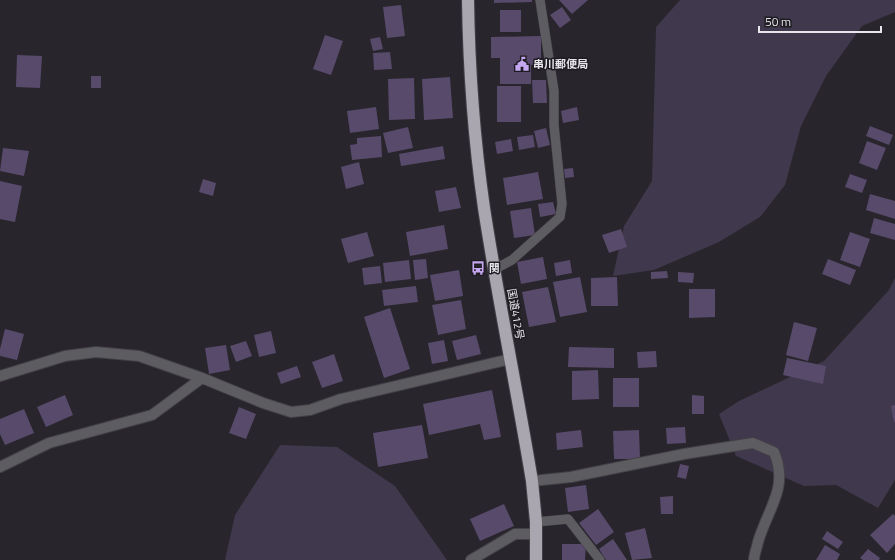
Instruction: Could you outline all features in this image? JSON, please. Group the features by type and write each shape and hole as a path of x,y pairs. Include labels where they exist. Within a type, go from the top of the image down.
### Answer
{"highway":[{"name":"国道412号","path":"468,0 469,56 475,133 484,208 532,481 536,528 536,560"}],"street":[{"path":"0,376 65,356 96,352 139,356 202,378 263,404 291,412 310,410 341,399 510,359"},
{"path":"0,467 49,443 152,415 202,378"},
{"path":"532,481 571,477 677,455 752,443 774,452 779,465 778,491 762,528 754,560"},
{"path":"471,560 515,534 536,528"}],"lane":[{"path":"495,269 512,260 560,217 562,204 554,125 554,91 540,0"},
{"path":"536,528 568,519 600,560"}],"shaded area":[{"path":"680,0 895,0 895,12 862,26 826,76 801,126 785,185 760,217 719,242 654,270 613,276 624,226 652,181 656,27"},
{"path":"895,278 895,480 878,508 836,485 804,486 736,456 719,414 739,401 824,361 889,290"},
{"path":"280,445 337,447 395,486 447,560 225,560 235,515"}],"building":[{"path":"494,0 532,0 532,2 494,3"},
{"path":"559,0 588,0 572,14"},
{"path":"401,5 405,36 387,38 383,7"},
{"path":"562,7 571,20 560,28 550,15"},
{"path":"500,10 521,10 521,32 500,32"},
{"path":"325,35 343,41 331,75 313,69"},
{"path":"541,36 541,65 531,65 531,84 500,84 500,58 491,58 491,37"},
{"path":"380,37 383,49 373,51 370,39"},
{"path":"390,52 392,69 374,70 373,53"},
{"path":"17,55 42,56 40,88 16,87"},
{"path":"91,76 101,76 101,88 91,88"},
{"path":"450,77 453,118 424,120 422,79"},
{"path":"414,78 415,119 389,120 388,79"},
{"path":"532,80 546,80 547,103 533,103"},
{"path":"497,86 521,86 521,122 497,122"},
{"path":"376,107 379,129 350,133 347,111"},
{"path":"577,107 579,120 563,123 561,111"},
{"path":"870,126 893,135 889,145 866,136"},
{"path":"408,127 413,148 388,153 383,133"},
{"path":"546,128 550,145 538,148 534,131"},
{"path":"533,135 535,147 519,150 517,137"},
{"path":"381,136 382,157 352,160 350,145 357,144 357,138"},
{"path":"511,139 513,151 497,154 495,142"},
{"path":"867,141 886,148 877,170 859,163"},
{"path":"443,146 445,159 401,166 399,154"},
{"path":"3,148 29,151 24,176 0,171"},
{"path":"359,162 364,184 346,189 341,167"},
{"path":"573,168 574,177 565,178 564,169"},
{"path":"538,172 543,199 507,205 503,178"},
{"path":"850,174 867,180 862,193 845,187"},
{"path":"203,179 216,183 213,196 199,192"},
{"path":"0,181 22,186 15,222 0,219"},
{"path":"456,187 461,208 439,212 435,191"},
{"path":"870,194 895,201 895,219 866,210"},
{"path":"553,202 556,214 540,217 538,204"},
{"path":"531,208 535,235 514,238 510,211"},
{"path":"874,218 895,224 895,240 870,233"},
{"path":"444,225 448,249 410,256 406,232"},
{"path":"621,229 627,247 609,253 602,235"},
{"path":"367,232 374,256 348,263 341,239"},
{"path":"850,232 870,239 860,267 840,260"},
{"path":"543,257 547,279 521,284 517,262"},
{"path":"426,259 428,278 415,280 413,260"},
{"path":"828,259 856,270 850,285 822,274"},
{"path":"409,260 411,279 385,282 383,263"},
{"path":"570,260 572,273 556,276 554,263"},
{"path":"380,266 382,283 364,285 362,268"},
{"path":"459,270 463,296 435,301 430,275"},
{"path":"667,271 668,278 651,279 651,272"},
{"path":"678,272 694,273 693,283 678,282"},
{"path":"580,277 587,312 560,317 553,282"},
{"path":"617,277 618,306 591,306 591,278"},
{"path":"416,286 418,302 384,306 382,290"},
{"path":"548,287 556,322 529,327 522,292"},
{"path":"689,289 715,289 715,317 689,318"},
{"path":"461,300 466,329 438,335 432,305"},
{"path":"390,308 410,369 384,378 364,317"},
{"path":"794,322 817,328 808,361 786,355"},
{"path":"5,329 24,334 17,360 0,356 0,349"},
{"path":"271,331 276,353 259,357 254,335"},
{"path":"476,335 481,354 457,360 452,341"},
{"path":"444,340 448,361 432,364 428,343"},
{"path":"246,341 252,356 236,362 230,346"},
{"path":"226,345 230,370 209,374 205,348"},
{"path":"569,347 614,348 614,368 568,367"},
{"path":"656,351 657,367 638,368 637,352"},
{"path":"334,354 343,381 322,388 312,362"},
{"path":"787,358 826,366 823,384 783,375"},
{"path":"297,366 301,377 281,384 277,373"},
{"path":"598,370 599,399 572,400 572,371"},
{"path":"613,378 639,378 639,407 613,407"},
{"path":"492,390 501,437 484,440 480,424 429,435 423,404"},
{"path":"65,395 73,415 46,427 37,407"},
{"path":"692,395 704,396 704,414 692,414"},
{"path":"895,405 895,422 894,422 891,406"},
{"path":"239,407 256,414 246,439 229,433"},
{"path":"24,409 34,433 5,445 0,434 0,419"},
{"path":"422,425 428,458 378,467 373,433"},
{"path":"685,427 686,443 667,444 666,428"},
{"path":"581,430 583,447 557,450 556,433"},
{"path":"639,430 640,459 614,459 613,431"},
{"path":"680,464 689,466 686,479 677,477"},
{"path":"586,485 589,509 568,512 565,488"},
{"path":"673,496 673,514 661,514 660,497"},
{"path":"504,504 514,526 480,541 470,519"},
{"path":"598,509 614,532 596,545 579,523"},
{"path":"893,514 895,516 895,544 887,553 870,535"},
{"path":"645,528 652,558 632,560 625,533"},
{"path":"827,531 843,542 838,549 822,539"},
{"path":"613,539 627,560 606,560 599,549"},
{"path":"562,544 586,544 585,560 562,560"},
{"path":"825,545 840,554 837,560 816,560"},
{"path":"868,549 880,558 879,560 863,560 860,558"}],"place":[{"name":"串川郵便局","path":"522,64"},
{"name":"関","path":"478,268"}]}
